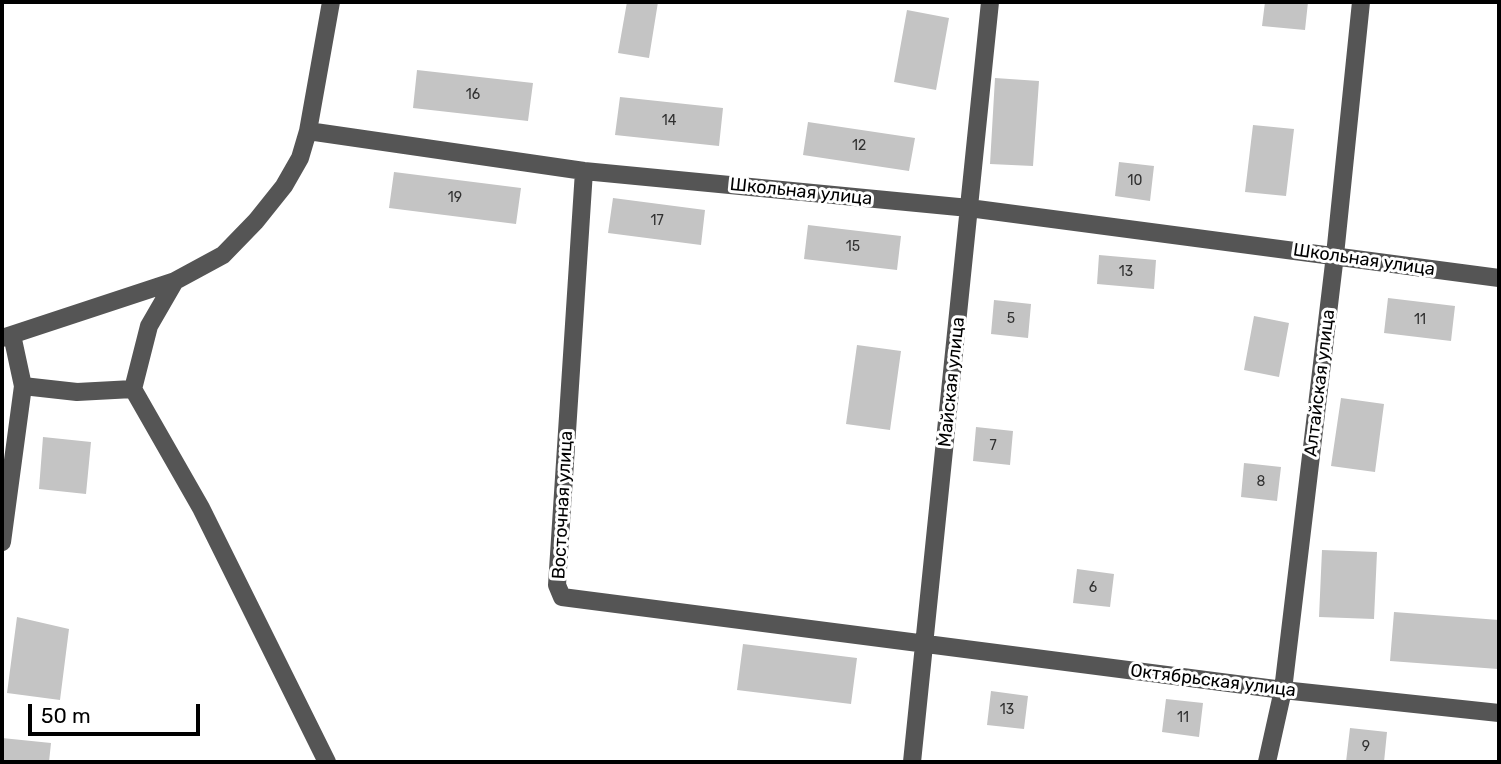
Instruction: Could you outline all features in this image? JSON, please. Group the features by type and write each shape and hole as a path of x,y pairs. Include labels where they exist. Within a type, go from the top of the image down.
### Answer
{"street":[{"path":"2,542 23,386 7,337 175,281 223,255 256,221 284,186 300,158 308,131 331,2"},
{"name":"Майская улица","path":"912,762 990,2"},
{"name":"Алтайская улица","path":"1267,762 1283,690 1335,255 1361,2"},
{"name":"Школьная улица","path":"308,131 584,171 969,208 1499,278"},
{"name":"Восточная улица","path":"584,171 558,592 562,597 926,645"},
{"path":"175,281 149,326 133,389 201,508 327,762"},
{"path":"23,386 77,392 133,389"},
{"name":"Октябрьская улица","path":"926,645 1283,690 1499,713"}],"building":[{"path":"627,2 658,2 649,58 618,53"},
{"path":"1265,2 1308,2 1305,30 1262,26"},
{"path":"907,10 949,18 936,90 894,82"},
{"path":"417,70 533,83 528,121 413,108"},
{"path":"995,78 1039,81 1033,166 990,164"},
{"path":"620,97 723,108 719,146 615,135"},
{"path":"808,122 915,138 909,171 803,155"},
{"path":"1253,125 1294,129 1286,196 1245,192"},
{"path":"1119,162 1154,166 1150,201 1115,196"},
{"path":"394,172 521,188 516,224 389,208"},
{"path":"613,198 705,210 701,245 608,233"},
{"path":"808,225 901,236 897,270 804,259"},
{"path":"1099,255 1156,260 1154,289 1097,284"},
{"path":"1388,298 1455,306 1451,341 1384,333"},
{"path":"994,300 1031,304 1028,338 991,334"},
{"path":"1254,316 1289,323 1279,377 1244,370"},
{"path":"857,345 901,351 890,430 846,424"},
{"path":"1341,398 1384,404 1375,472 1331,466"},
{"path":"976,427 1013,431 1010,465 973,461"},
{"path":"43,437 91,442 86,494 39,489"},
{"path":"1244,463 1281,467 1277,501 1241,497"},
{"path":"1322,550 1377,552 1374,619 1319,617"},
{"path":"1077,569 1114,574 1110,607 1073,603"},
{"path":"1394,612 1499,620 1498,669 1390,661"},
{"path":"17,617 69,629 60,700 7,693"},
{"path":"743,644 857,658 851,704 737,690"},
{"path":"991,691 1028,696 1024,729 987,725"},
{"path":"1166,699 1203,703 1199,737 1162,732"},
{"path":"1350,728 1387,732 1384,762 1346,762"},
{"path":"2,738 51,743 49,762 2,762"}]}
